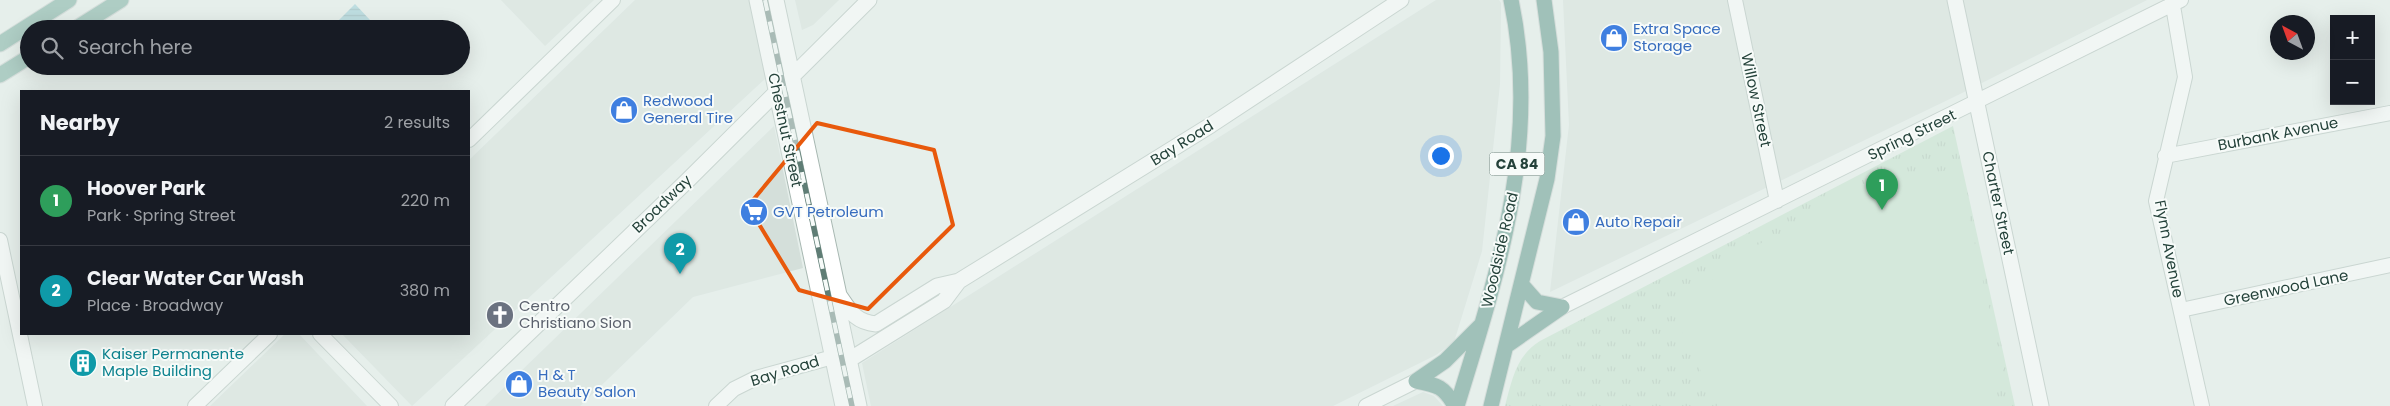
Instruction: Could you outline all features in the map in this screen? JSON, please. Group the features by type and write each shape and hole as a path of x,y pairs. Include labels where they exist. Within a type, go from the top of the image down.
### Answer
{"highway":[{"name":"Woodside Road","path":"1456,406 1482,324 1508,225 1516,180 1520,123 1520,62 1511,0"},
{"name":"Woodside Road","path":"1491,406 1547,179 1553,136 1551,52 1544,0"},
{"path":"1522,285 1537,302 1562,307"},
{"path":"1506,346 1562,307"},
{"path":"1416,381 1445,361 1482,324"},
{"path":"1416,381 1438,385 1449,395 1456,406"}],"main road":[{"path":"38,20 69,0"},
{"path":"87,20 107,5 122,0"},
{"path":"0,44 20,31"},
{"path":"0,75 20,63"}],"street":[{"path":"470,139 613,0"},
{"name":"Chestnut Street","path":"757,0 843,406"},
{"name":"Chestnut Street","path":"776,0 839,295 839,312 859,406"},
{"name":"Broadway","path":"453,406 681,186 791,75 869,0"},
{"name":"Bay Road","path":"839,295 855,317 864,323 876,324 937,286 959,281 1203,130 1401,0"},
{"name":"Willow Street","path":"1734,0 1777,201"},
{"name":"Charter Street","path":"1955,0 2041,406"},
{"name":"Spring Street","path":"1562,307 1977,103 2175,1"},
{"name":"Flynn Avenue","path":"2175,1 2185,77 2156,201 2182,310 2202,406"},
{"name":"Burbank Avenue","path":"2165,156 2390,112"},
{"path":"0,240 20,335"},
{"name":"Greenwood Lane","path":"2182,310 2390,265"},
{"name":"Bay Road","path":"849,360 944,301 959,281"},
{"path":"20,335 35,406"},
{"path":"195,406 269,335"},
{"path":"321,335 391,406"},
{"name":"Bay Road","path":"716,406 734,389 756,378 833,357"},
{"path":"1366,406 1416,381"}],"highlighted area":[{"path":"817,123 934,150 953,225 868,309 799,290 748,206"}],"shaded area":[{"path":"501,0 594,0 545,46"},
{"path":"635,0 751,0 766,78 412,406 343,335 470,335 470,159"},
{"path":"795,0 839,0 813,25 802,30"},
{"path":"1436,0 1499,0 1501,3 1500,84 1482,251 1454,342 1436,355 1333,406 871,406 862,363"},
{"path":"1563,0 2147,0 1958,95 1550,292 1569,125"},
{"path":"774,126 803,268 693,297 580,406 485,406"},
{"path":"284,335 300,335 367,406 210,406"},
{"path":"1423,392 1434,396 1443,406 1393,406"}],"green space":[{"path":"1953,126 2015,406 1505,406 1520,361 1540,341"},
{"path":"1958,168 2004,376 1992,379 1996,406 1718,406 1676,320 1678,304 1683,297 1696,287 1720,276 1715,265 1829,211 1826,195"}],"water":[{"path":"355,4 370,20 339,20"}],"railway":[{"path":"765,0 852,406"}],"place":[{"name":"Extra Space Storage","path":"1614,38"},
{"name":"Redwood General Tire","path":"624,110"},
{"name":"Hoover Park","path":"1882,210"},
{"name":"GVT Petroleum","path":"754,212"},
{"name":"Auto Repair","path":"1576,222"},
{"name":"Clear Water Car Wash","path":"680,274"},
{"name":"Centro Christiano Sion","path":"500,315"},
{"name":"Kaiser Permanente Maple Building","path":"83,363"},
{"name":"H & T Beauty Salon","path":"519,384"}]}
